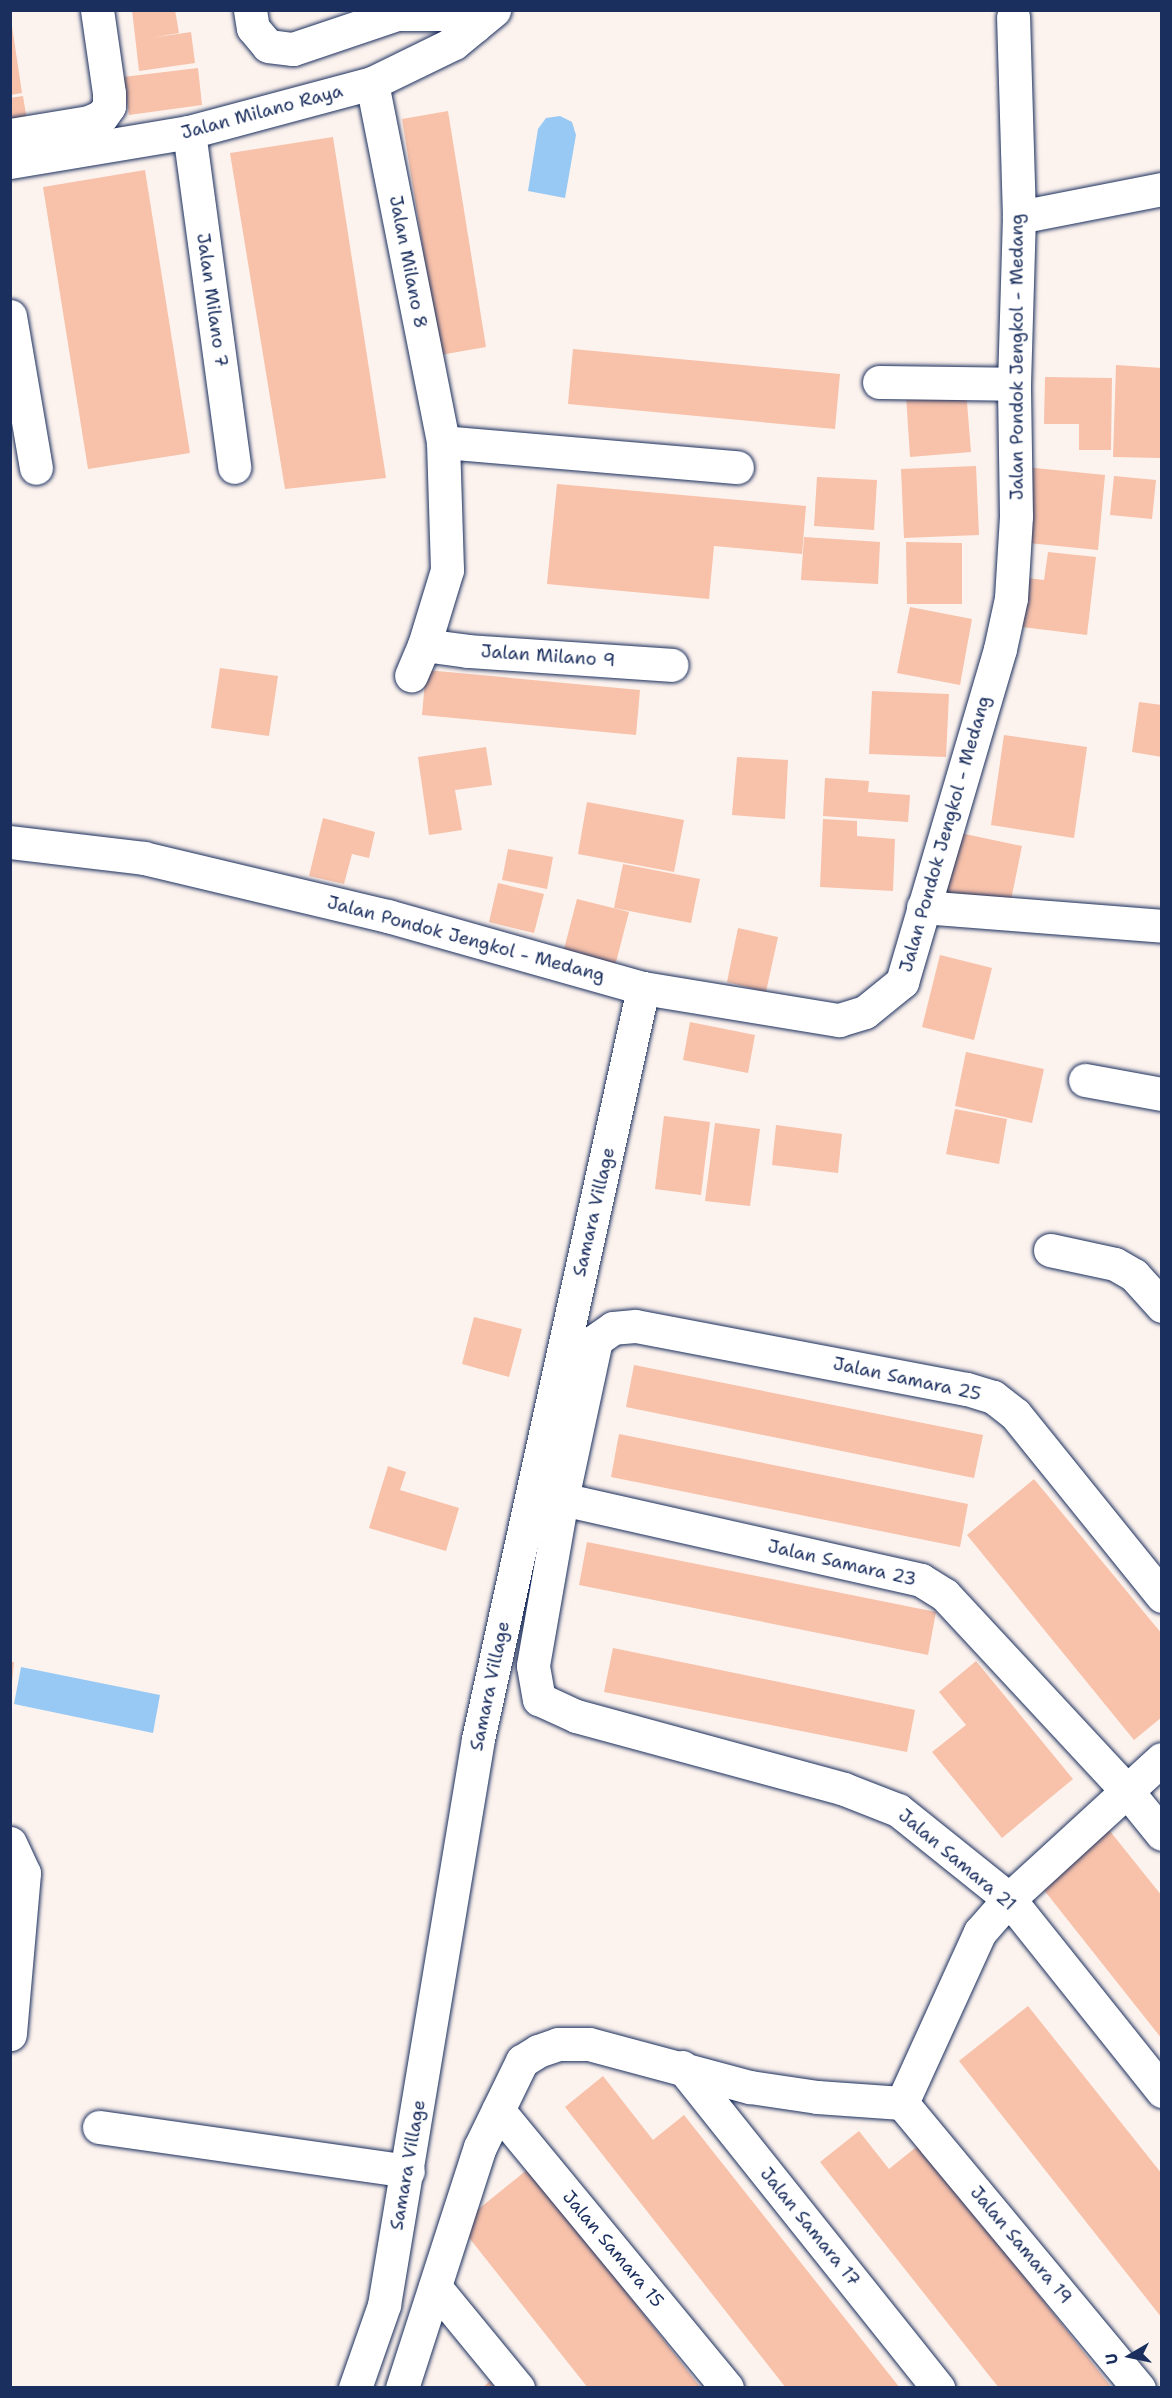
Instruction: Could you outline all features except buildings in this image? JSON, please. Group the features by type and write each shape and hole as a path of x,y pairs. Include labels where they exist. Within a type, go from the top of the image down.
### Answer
{"street":[{"path":"10,135 89,122 102,116 109,106 97,10"},
{"path":"252,19 268,46 293,49 396,12 484,18"},
{"name":"Jalan Pondok Jengkol - Medang","path":"10,842 144,858 388,916 643,988 839,1020 865,1012 902,982 1000,649 1011,598 1016,516 1014,384 1019,217 1013,17"},
{"name":"Jalan Milano Raya","path":"10,162 189,132 372,83 454,43 484,18"},
{"name":"Jalan Milano 8","path":"372,83 443,442 447,570 424,645 411,675"},
{"name":"Jalan Milano 7","path":"189,132 234,467"},
{"path":"1019,217 1161,189"},
{"path":"10,316 36,468"},
{"path":"879,382 1014,384"},
{"path":"443,442 737,467"},
{"name":"Jalan Milano 9","path":"424,645 468,651 672,665"},
{"path":"923,907 1161,926"},
{"name":"Samara Village","path":"355,2388 384,2305 478,1739 643,988"},
{"path":"1085,1080 1161,1094"},
{"path":"1050,1250 1115,1264 1134,1275 1161,1306"},
{"name":"Jalan Samara 25","path":"562,1499 596,1340 613,1328 635,1326 955,1387 993,1397 1015,1414 1161,1596"},
{"name":"Jalan Samara 21","path":"562,1499 533,1666 539,1699 576,1716 844,1790 898,1810 1009,1899 1161,2091"},
{"name":"Jalan Samara 23","path":"562,1499 921,1580 945,1596 1127,1791 1161,1834"},
{"path":"402,2388 480,2147 522,2061 537,2051 558,2044 590,2044 750,2086 817,2097 902,2103 980,1932 1009,1899 1161,1759"},
{"path":"10,1843 24,1873 10,2034"},
{"name":"Jalan Samara 17","path":"682,2067 938,2388"},
{"name":"Jalan Samara 19","path":"902,2103 1139,2388"},
{"name":"Jalan Samara 15","path":"498,2110 727,2388"},
{"path":"99,2127 408,2170"},
{"path":"435,2287 518,2388"}],"water":[{"path":"560,116 572,122 576,135 565,198 528,191 538,129 546,118"},
{"path":"21,1667 160,1695 153,1733 14,1704"}]}
